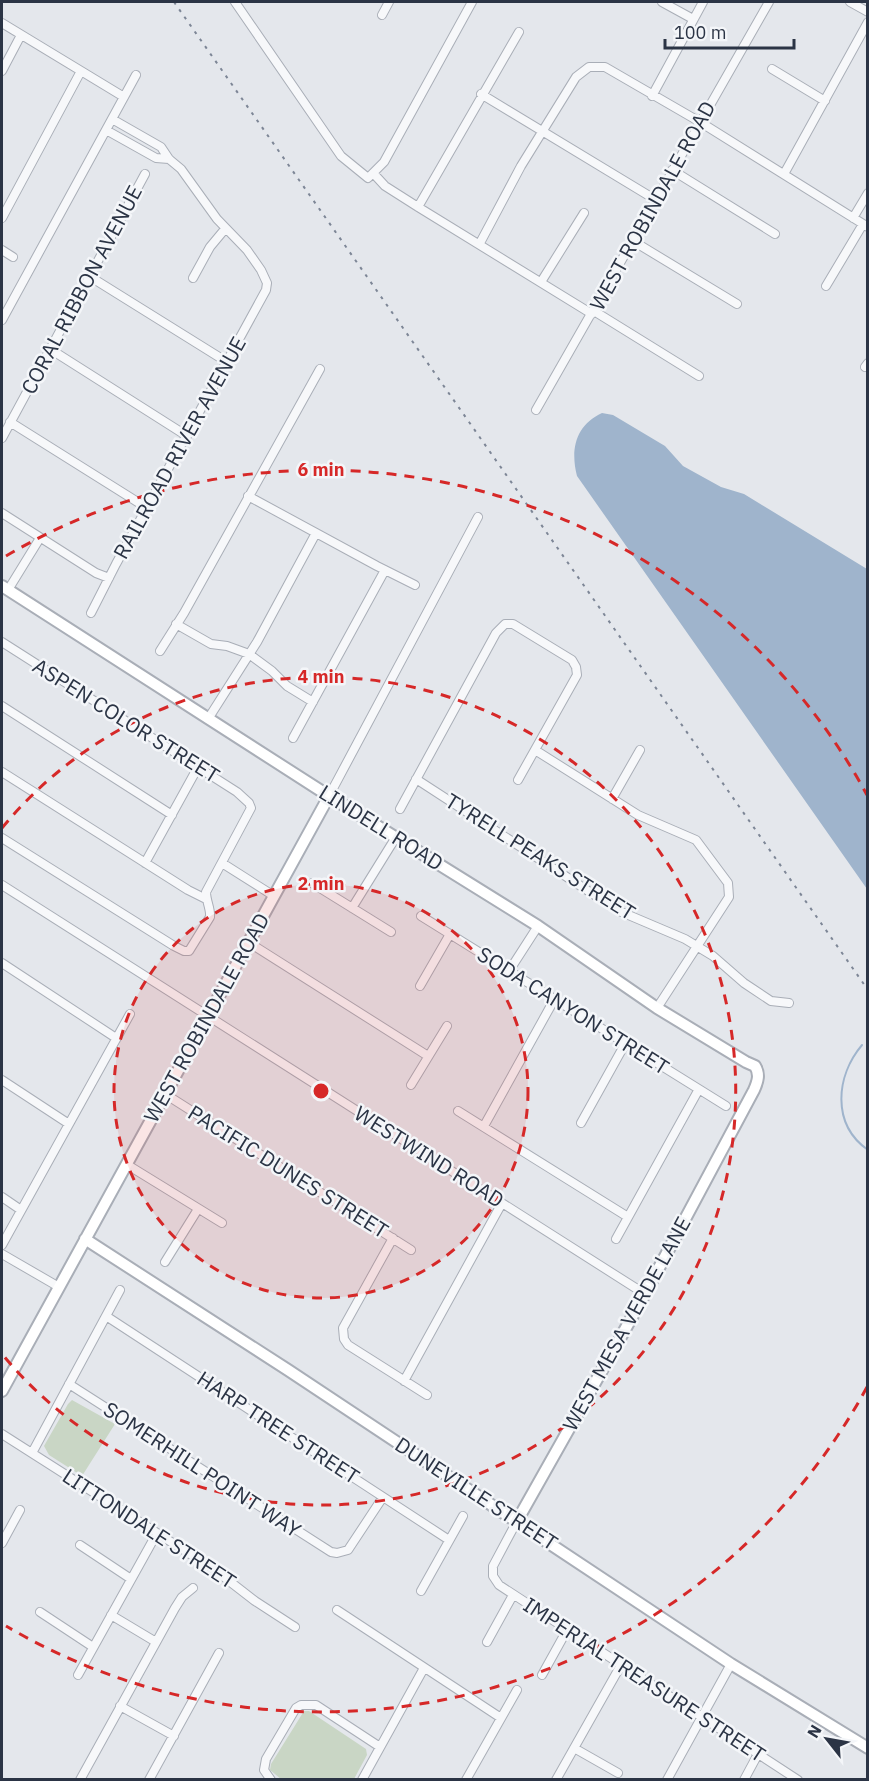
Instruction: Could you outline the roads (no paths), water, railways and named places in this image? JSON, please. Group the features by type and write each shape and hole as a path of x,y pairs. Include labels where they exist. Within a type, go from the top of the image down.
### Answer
{"street":[{"path":"235,2 340,156 418,207 699,376"},
{"path":"382,15 389,2"},
{"path":"370,175 384,162 472,2"},
{"path":"662,2 693,20"},
{"path":"652,96 703,2"},
{"name":"WEST ROBINDALE ROAD","path":"536,410 769,2"},
{"path":"850,2 867,12"},
{"path":"784,174 867,22"},
{"path":"2,24 124,97"},
{"path":"418,207 481,94 519,32"},
{"path":"2,71 21,35"},
{"path":"480,243 521,166 576,77 589,67 605,67 700,122 865,225 826,286"},
{"path":"772,69 825,100"},
{"path":"2,218 81,71"},
{"path":"2,320 136,75"},
{"path":"481,94 656,200"},
{"path":"112,119 161,147 169,159 181,169 225,229 210,247 192,278"},
{"path":"106,130 156,158 169,159"},
{"path":"672,170 775,234"},
{"name":"CORAL RIBBON AVENUE","path":"2,438 145,174"},
{"path":"853,218 867,193"},
{"path":"542,282 584,213"},
{"name":"RAILROAD RIVER AVENUE","path":"91,613 266,290 267,284 261,270 247,250 225,229"},
{"path":"633,241 738,304"},
{"path":"2,250 13,257"},
{"path":"89,276 227,362"},
{"path":"50,349 187,436"},
{"path":"160,651 320,369"},
{"path":"10,422 147,507"},
{"path":"248,496 415,585"},
{"path":"2,513 96,573 110,578"},
{"name":"WEST ROBINDALE ROAD","path":"2,1391 329,796 478,517"},
{"path":"208,719 249,654 316,533"},
{"path":"5,588 40,538"},
{"path":"293,738 385,570"},
{"name":"LINDELL ROAD","path":"5,588 329,796 538,926 657,1008 746,1062 755,1065 758,1071"},
{"path":"176,624 203,640 249,654 272,670 287,686 313,702"},
{"path":"400,809 496,633 505,624 513,624 572,660 577,675 518,780"},
{"name":"ASPEN COLOR STREET","path":"2,642 237,792 249,803 249,813 222,863"},
{"path":"2,706 172,815"},
{"path":"535,750 650,821 696,840 728,883 729,897 657,1008"},
{"path":"612,799 640,750"},
{"path":"145,863 198,767"},
{"path":"2,771 188,890 206,899"},
{"name":"TYRELL PEAKS STREET","path":"416,779 619,911 697,946 771,1001 789,1003"},
{"path":"352,908 396,837"},
{"path":"2,838 184,951 189,951 210,917 206,892 222,863 274,896"},
{"path":"312,883 391,932"},
{"name":"WESTWIND ROAD","path":"2,885 645,1294"},
{"name":"SODA CANYON STREET","path":"420,916 726,1106"},
{"path":"509,971 538,926"},
{"path":"420,986 450,934"},
{"path":"248,942 428,1056"},
{"path":"2,963 116,1038"},
{"path":"484,1126 554,1000"},
{"path":"2,1245 130,1014"},
{"path":"411,1085 447,1026"},
{"path":"581,1124 625,1044"},
{"name":"WEST MESA VERDE LANE","path":"493,1576 493,1566 517,1521 645,1294 754,1090 758,1082 758,1071"},
{"path":"2,1080 69,1124"},
{"path":"616,1239 699,1089"},
{"name":"PACIFIC DUNES STREET","path":"165,1094 411,1250"},
{"path":"458,1111 628,1217"},
{"path":"126,1164 222,1223"},
{"path":"2,1197 21,1210"},
{"path":"404,1381 502,1203"},
{"path":"165,1262 198,1209"},
{"path":"393,1238 343,1328 344,1339 348,1345 427,1395"},
{"name":"DUNEVILLE STREET","path":"85,1239 517,1521 731,1664 867,1748"},
{"path":"2,1254 59,1287"},
{"path":"32,1453 120,1290"},
{"name":"HARP TREE STREET","path":"106,1316 449,1540"},
{"name":"SOMERHILL POINT WAY","path":"69,1384 322,1548 337,1553 348,1550 383,1497"},
{"name":"LITTONDALE STREET","path":"2,1434 215,1570 255,1601 295,1627"},
{"path":"2,1543 20,1510"},
{"path":"421,1591 463,1516"},
{"path":"2,1522 10,1527"},
{"path":"78,1675 156,1533"},
{"path":"80,1545 131,1579"},
{"name":"IMPERIAL TREASURE STREET","path":"493,1576 499,1585 513,1595 798,1779"},
{"path":"80,1779 182,1597 193,1588"},
{"path":"487,1642 513,1595"},
{"path":"337,1610 501,1718"},
{"path":"40,1612 93,1647"},
{"path":"111,1615 156,1642"},
{"path":"542,1676 567,1630"},
{"path":"149,1779 219,1653"},
{"path":"666,1779 731,1664"},
{"path":"556,1779 621,1665"},
{"path":"362,1779 424,1668"},
{"path":"466,1779 518,1690"},
{"path":"271,1779 264,1770 266,1759 296,1708 301,1705 316,1705 380,1747"},
{"path":"120,1706 174,1736"},
{"path":"574,1748 618,1773"},
{"path":"744,1779 758,1754"}],"water":[{"path":"602,413 613,415 665,446 683,466 721,487 744,494 867,569 867,889 577,476 574,456 577,439 586,424"}],"waterway":[{"path":"862,1045 847,1071 841,1099 848,1127 856,1139 868,1150"}],"railway":[{"path":"174,2 868,990"}]}
